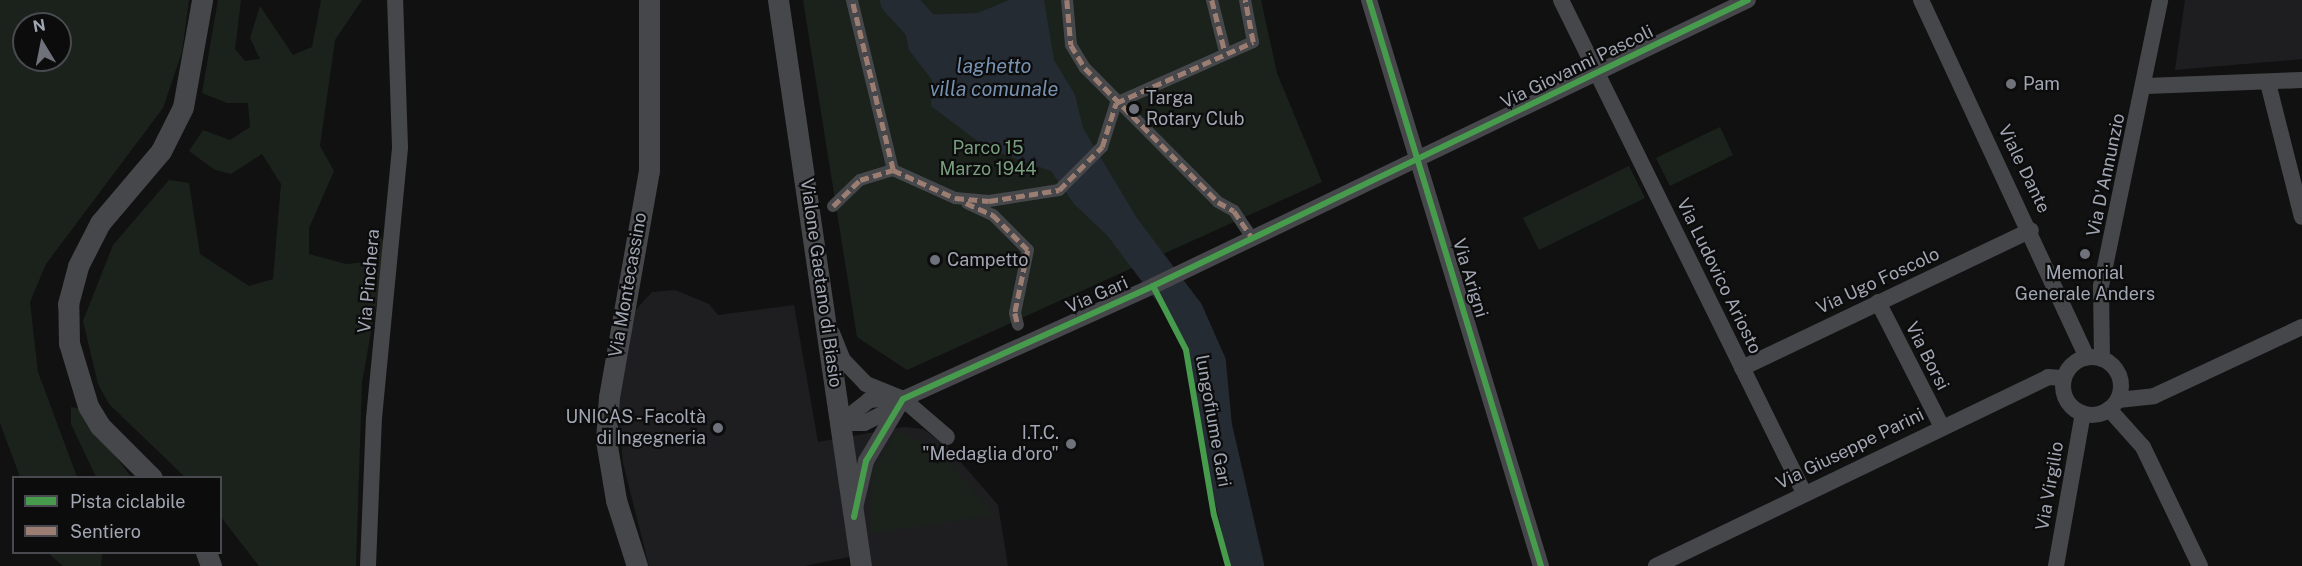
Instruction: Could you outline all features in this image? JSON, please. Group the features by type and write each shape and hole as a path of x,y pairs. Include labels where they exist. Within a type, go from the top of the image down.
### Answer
{"street":[{"path":"151,476 100,426 88,406 69,343 68,304 78,266 100,223 161,151 183,107 202,0"},
{"name":"Via Pinchera","path":"368,566 374,418 400,147 395,0"},
{"name":"Via Montecassino","path":"637,566 616,500 606,440 612,376 649,171 649,0"},
{"name":"Vialone Gaetano di Biasio","path":"777,0 827,321 861,566"},
{"path":"852,0 893,170"},
{"path":"1068,0 1071,45 1116,103 1218,202 1234,211 1252,238"},
{"path":"1212,0 1225,52"},
{"path":"955,198 988,201 1059,190 1102,147 1116,103 1225,52 1253,42 1245,0"},
{"name":"Via Arigni","path":"1369,0 1419,158 1541,566"},
{"name":"Via Ludovico Ariosto","path":"1561,0 1804,493"},
{"name":"Via Giovanni Pascoli","path":"1419,158 1599,75 1748,0"},
{"name":"Viale Dante","path":"1921,0 2095,358"},
{"name":"Via D'Annunzio","path":"2095,358 2101,286 2146,86 2160,0"},
{"path":"2146,86 2302,80"},
{"path":"2268,83 2302,217"},
{"name":"Via Gari","path":"840,423 869,400 898,404 1153,286 1419,158"},
{"path":"833,206 860,180 893,170 993,215 1028,250 1015,313 1018,325"},
{"name":"Via Ugo Foscolo","path":"1742,368 2031,230"},
{"name":"Via Borsi","path":"1878,302 1942,427"},
{"path":"827,321 843,360 866,384 946,437"},
{"path":"2200,566 2143,447 2113,405 2118,372 2095,358 2073,365 2064,378 2067,399 2083,413 2113,405 2154,396 2302,327"},
{"name":"Via Giuseppe Parini","path":"1656,566 2048,377 2064,378"},
{"path":"854,517 866,461 898,404"},
{"name":"Via Virgilio","path":"2056,566 2083,413"}],"shaded area":[{"path":"2185,0 2302,0 2302,59 2175,70"},
{"name":"UNICAS - Facoltà di Ingegneria","path":"675,290 709,304 718,315 794,305 818,442 904,427 923,429 947,446 998,505 1008,566 871,566 869,553 804,566 649,566 623,463 617,400 633,313 652,292"}],"green space":[{"path":"0,0 189,0 182,52 163,108 46,264 30,302 38,372 77,476 20,476 0,423"},
{"path":"218,0 241,0 235,49 245,61 260,59 250,38 260,6 293,55 312,47 321,0 362,0 335,40 320,146 334,171 309,228 309,254 346,264 367,262 375,231 387,245 362,382 356,566 259,566 222,518 222,476 184,476 109,404 98,384 83,321 113,245 169,180 189,183 200,254 249,286 273,279 281,184 262,154 231,174 215,170 189,151 203,130 230,140 250,127 248,103 227,103 202,93"},
{"name":"Parco 15 Marzo 1944","path":"803,0 1261,0 1277,73 1322,182 907,370 857,337"},
{"path":"1720,127 1733,155 1670,186 1656,158"},
{"path":"1629,166 1645,198 1539,250 1523,218"},
{"path":"71,407 81,409 130,476 96,476 71,424"},
{"path":"898,431 935,447 995,515 870,534 873,471"},
{"path":"49,554 102,554 101,566 63,566"}],"water":[{"name":"laghetto villa comunale","path":"1009,0 1044,0 1054,60 1075,95 1083,128 1153,245 1148,261 1129,256 1074,204 1051,171 988,149 931,106 932,80 909,50 904,25 918,15 978,13"}],"waterway":[{"path":"897,0 944,51"},
{"path":"1120,224 1187,313 1209,363 1215,426 1247,566"}],"marked path":[{"path":"833,206 860,180 893,170 852,0"},
{"path":"1067,0 1071,45 1085,68 1218,202 1234,211 1252,238"},
{"path":"1212,0 1225,52"},
{"path":"893,170 955,198 989,201 1059,190 1102,147 1116,103 1253,42 1245,0"},
{"path":"966,203 993,215 1028,250 1015,313 1018,325"}],"cycle path":[{"path":"1369,0 1541,566"},
{"path":"854,517 866,461 903,399 1153,286 1748,0"},
{"name":"lungofiume Gari","path":"1153,286 1186,350 1214,515 1228,566"}],"place":[{"name":"Pam","path":"2011,84"},
{"name":"Targa Rotary Club","path":"1134,109"},
{"name":"Memorial Generale Anders","path":"2085,254"},
{"name":"Campetto","path":"935,260"},
{"name":"UNICAS - Facoltà di Ingegneria","path":"718,428"},
{"name":"I.T.C. \"Medaglia d'oro\"","path":"1071,444"}]}
